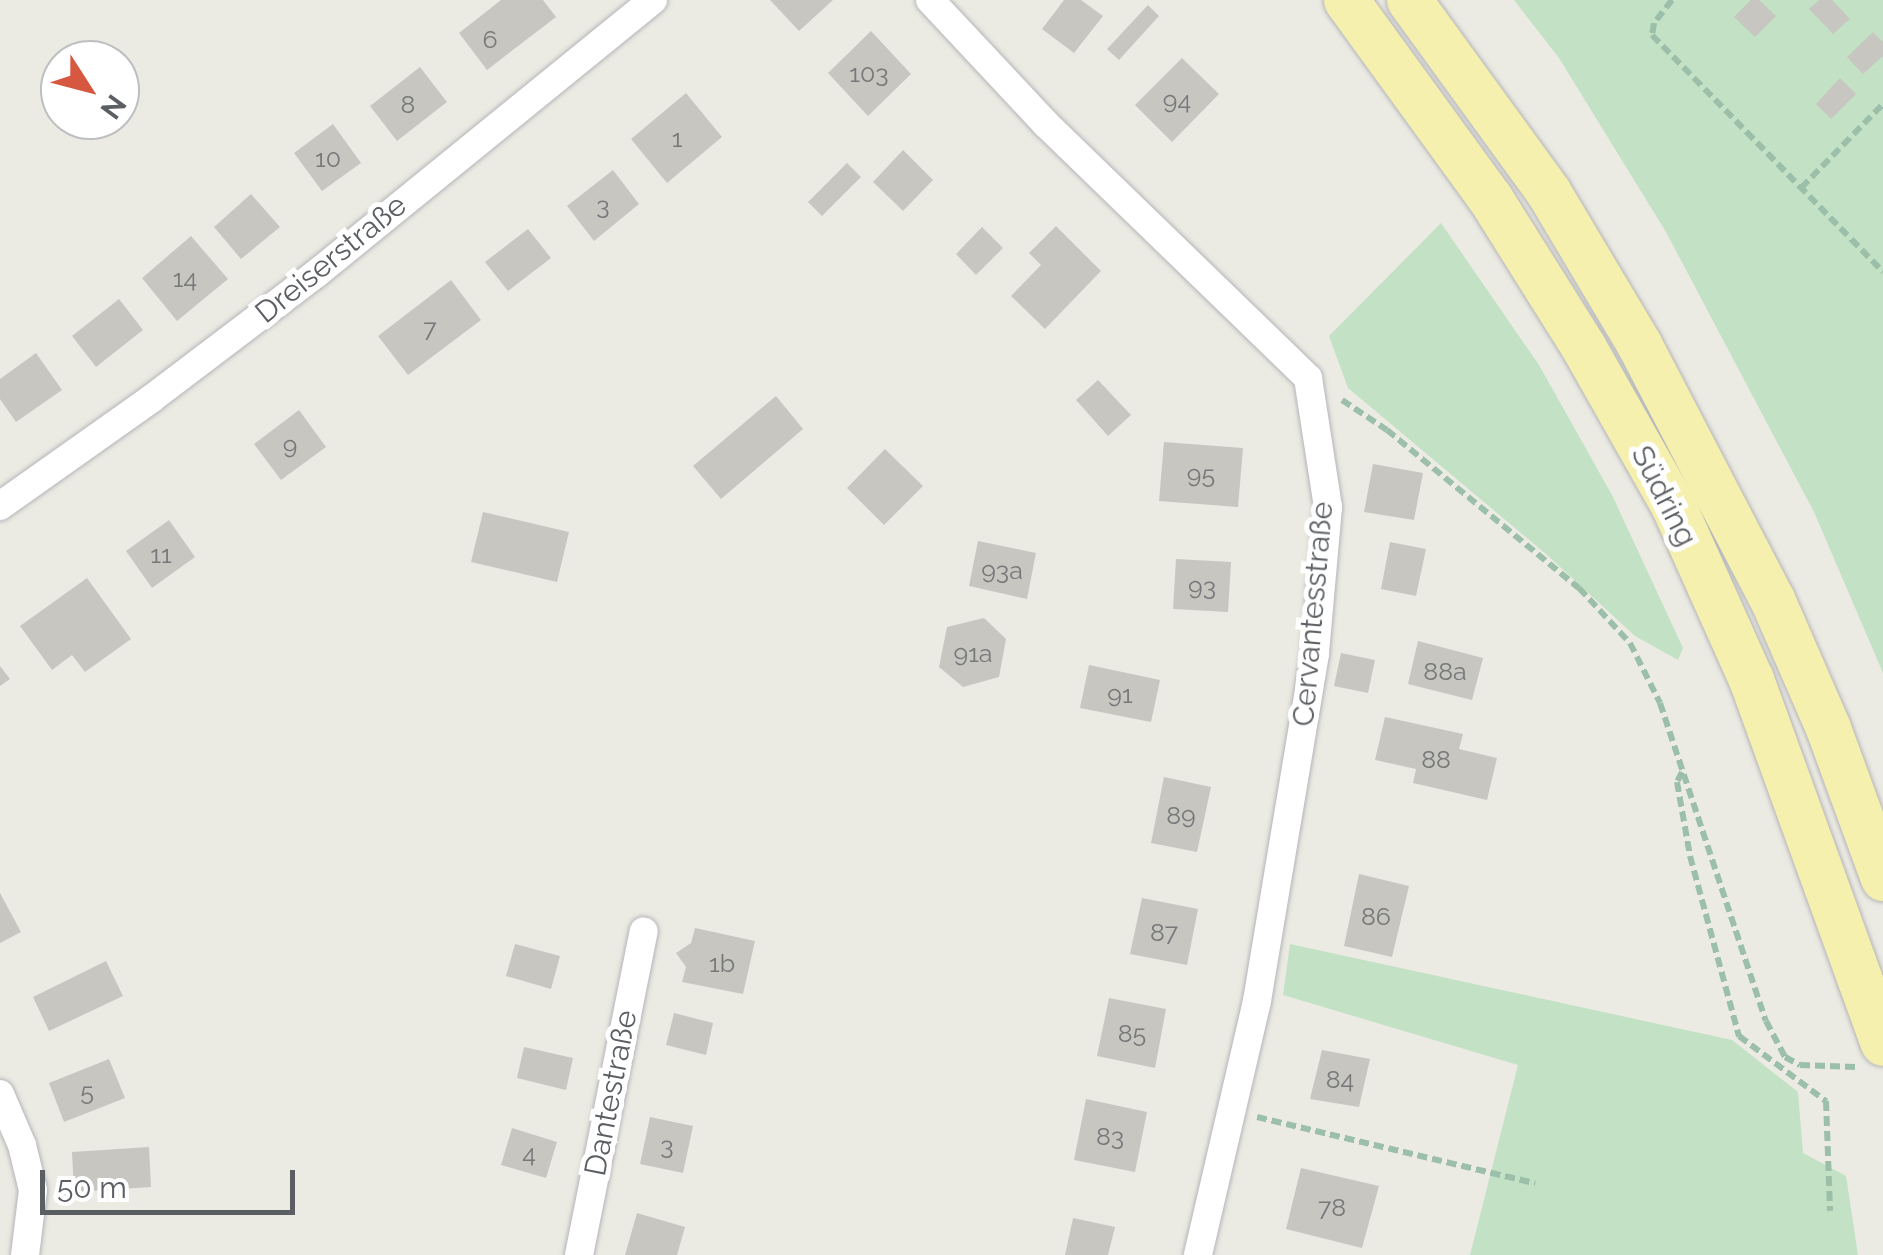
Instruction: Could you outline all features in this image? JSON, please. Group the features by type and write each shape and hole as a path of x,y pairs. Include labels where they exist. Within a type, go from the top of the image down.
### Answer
{"main road":[{"name":"Südring","path":"1346,0 1490,198 1584,348 1672,505 1751,680 1883,1043"},
{"name":"Südring","path":"1409,0 1549,193 1639,344 1772,598 1828,728 1883,878"}],"street":[{"name":"Dreiserstraße","path":"0,506 151,400 316,273 653,0"},
{"path":"930,0 1046,124 1308,378"},
{"name":"Cervantesstraße","path":"1198,1255 1257,1001 1315,654 1328,507 1308,378"},
{"name":"Dantestraße","path":"579,1255 644,931"},
{"path":"0,1094 22,1144 33,1190 25,1255"}],"path":[{"path":"1672,0 1654,22 1652,35 1883,272"},
{"path":"1801,188 1883,104"},
{"path":"1308,378 1387,430 1579,588 1630,643 1660,703 1766,1021 1785,1057 1800,1065 1835,1067"},
{"path":"1683,771 1677,782 1690,856 1739,1036 1826,1101 1830,1212"},
{"path":"1232,1111 1535,1183"}],"green space":[{"path":"1514,0 1883,0 1883,673 1814,512 1666,232 1559,58"},
{"path":"1441,223 1539,365 1612,495 1683,648 1678,660 1635,636 1546,554 1348,388 1329,336"},
{"path":"1290,944 1732,1040 1798,1092 1803,1153 1846,1176 1858,1255 1470,1255 1518,1065 1283,995"}],"building":[{"path":"501,0 543,0 556,17 487,70 459,33"},
{"path":"770,0 833,0 799,31"},
{"path":"1064,0 1081,0 1103,16 1074,53 1042,29"},
{"path":"1751,0 1759,0 1776,16 1755,37 1734,17"},
{"path":"1819,0 1832,0 1850,19 1833,34 1809,9"},
{"path":"1148,5 1159,16 1119,60 1107,49"},
{"path":"871,31 911,74 868,116 828,73"},
{"path":"1873,32 1883,42 1883,56 1863,74 1847,57"},
{"path":"1182,58 1219,94 1172,142 1135,105"},
{"path":"420,67 447,102 397,141 370,106"},
{"path":"1840,78 1856,94 1831,119 1816,104"},
{"path":"686,93 722,137 667,183 631,139"},
{"path":"333,124 361,163 322,191 294,153"},
{"path":"903,150 933,180 903,211 873,182"},
{"path":"847,163 861,177 822,216 808,202"},
{"path":"613,170 639,204 594,241 567,206"},
{"path":"251,194 280,227 241,259 214,227"},
{"path":"1056,226 1101,271 1045,329 1011,296 1041,265 1029,253"},
{"path":"982,227 1003,248 976,275 956,254"},
{"path":"528,229 551,258 508,291 485,262"},
{"path":"191,236 228,279 177,321 142,278"},
{"path":"451,280 481,320 408,375 378,336"},
{"path":"119,299 143,330 96,367 72,336"},
{"path":"36,353 62,390 16,422 0,399 0,379"},
{"path":"1098,380 1131,415 1108,436 1076,400"},
{"path":"776,396 803,429 721,499 693,466"},
{"path":"299,410 326,447 281,480 254,444"},
{"path":"1164,442 1243,448 1238,507 1159,501"},
{"path":"885,449 923,486 884,525 847,488"},
{"path":"1373,464 1423,473 1414,520 1364,512"},
{"path":"483,512 569,532 557,582 471,562"},
{"path":"169,520 195,557 152,588 126,551"},
{"path":"978,541 1036,553 1027,599 969,586"},
{"path":"1390,542 1426,549 1416,596 1381,589"},
{"path":"1176,559 1231,562 1228,612 1173,609"},
{"path":"87,578 131,639 85,672 72,655 52,670 20,626"},
{"path":"984,618 1006,639 999,677 963,687 939,667 947,627"},
{"path":"1418,641 1483,658 1472,700 1408,684"},
{"path":"1341,653 1375,660 1368,693 1334,686"},
{"path":"1089,665 1160,680 1151,722 1080,708"},
{"path":"0,666 10,679 0,686"},
{"path":"1385,717 1463,734 1459,749 1497,758 1487,800 1413,783 1416,769 1375,760"},
{"path":"1164,777 1211,787 1197,852 1151,843"},
{"path":"1359,874 1409,886 1392,957 1344,946"},
{"path":"0,893 21,932 0,943"},
{"path":"1142,898 1198,909 1187,965 1130,954"},
{"path":"695,928 755,941 743,994 682,982 686,967 676,953 691,943"},
{"path":"515,944 560,956 551,989 506,976"},
{"path":"106,961 123,996 49,1031 33,997"},
{"path":"1109,998 1166,1009 1155,1068 1097,1056"},
{"path":"674,1013 713,1023 706,1055 666,1045"},
{"path":"524,1047 573,1058 566,1090 517,1078"},
{"path":"1322,1050 1370,1059 1359,1107 1310,1099"},
{"path":"109,1059 125,1098 64,1122 49,1083"},
{"path":"1086,1099 1147,1112 1135,1172 1074,1160"},
{"path":"650,1117 693,1126 683,1173 640,1164"},
{"path":"512,1128 557,1142 546,1178 501,1165"},
{"path":"149,1147 151,1187 74,1192 72,1152"},
{"path":"1301,1168 1379,1186 1362,1248 1286,1229"},
{"path":"637,1213 685,1227 677,1255 625,1255"},
{"path":"1073,1218 1115,1227 1108,1255 1065,1255"}]}
